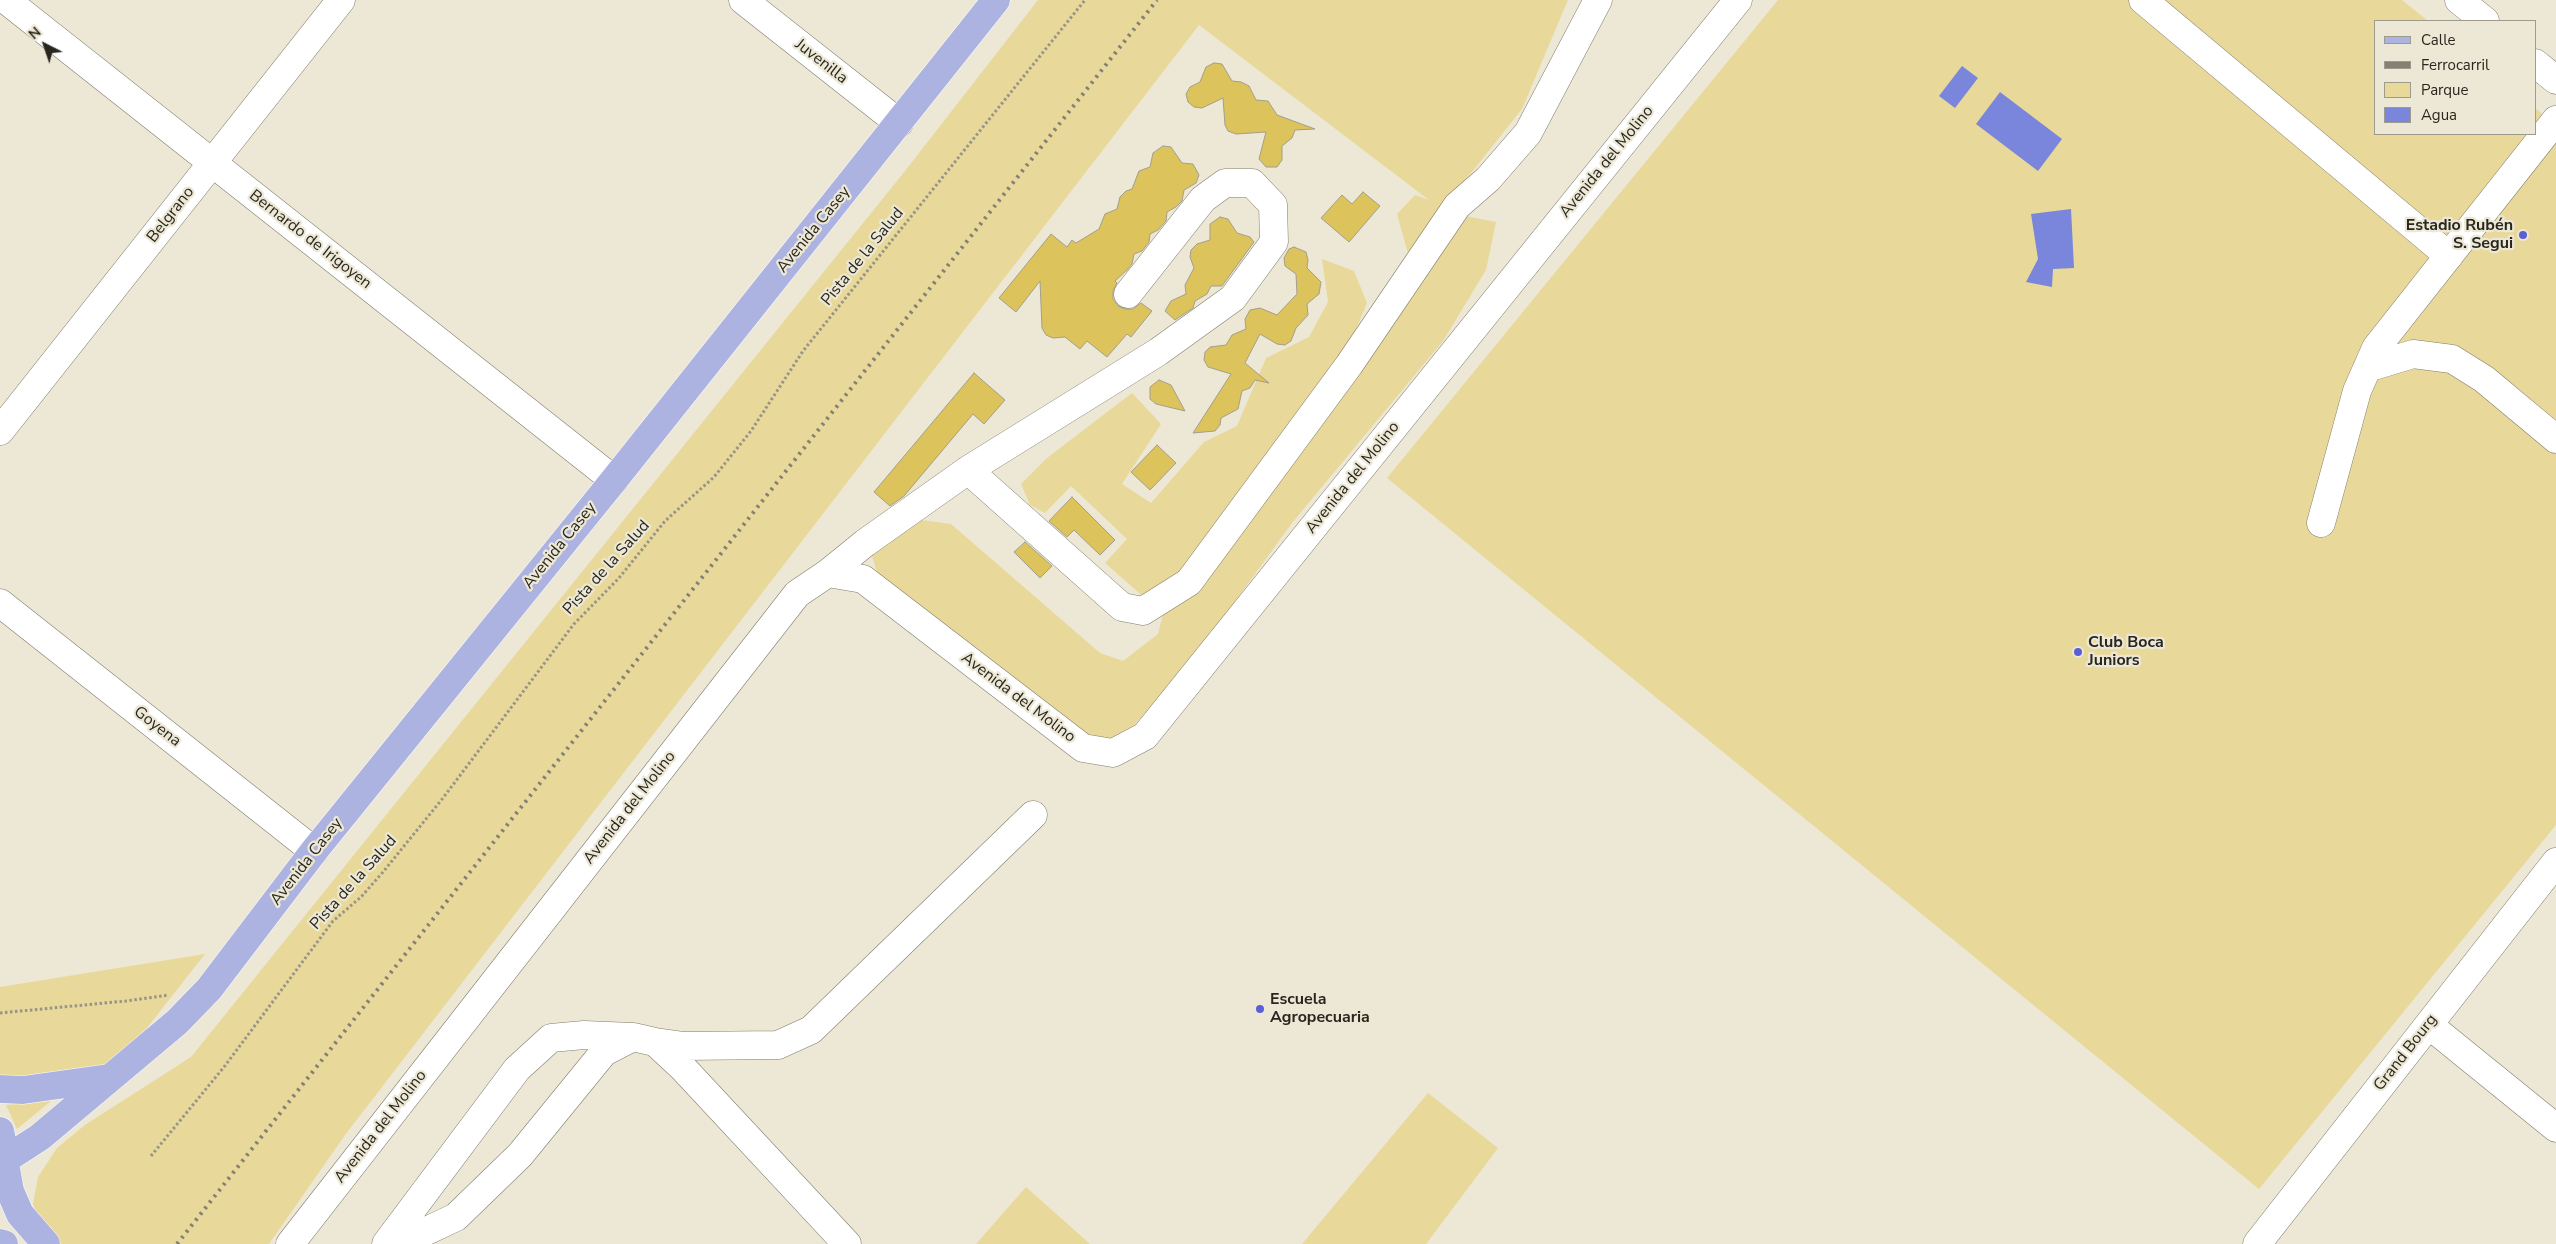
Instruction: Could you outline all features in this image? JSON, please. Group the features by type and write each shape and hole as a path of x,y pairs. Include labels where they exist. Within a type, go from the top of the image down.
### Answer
{"main road":[{"name":"Avenida Casey","path":"4,1173 40,1138 177,1022 209,989 314,851 614,480 996,0"},
{"path":"0,1089 23,1090 109,1078"},
{"path":"0,1131 4,1173 10,1191 20,1214 46,1244"}],"street":[{"name":"Bernardo de Irigoyen","path":"6,0 614,480"},
{"name":"Belgrano","path":"0,431 341,0"},
{"name":"Juvenilla","path":"743,0 899,123"},
{"path":"968,470 1122,607 1144,611 1189,582 1349,365 1457,206 1488,179 1528,133 1598,0"},
{"name":"Avenida del Molino","path":"290,1244 797,594 828,573 863,579 1083,748 1113,753 1145,736 1738,0"},
{"path":"2143,0 2449,256"},
{"path":"2459,0 2484,20"},
{"path":"2536,63 2556,80"},
{"path":"2321,522 2357,391 2376,348 2556,120"},
{"path":"828,573 865,543 968,470 1158,352 1233,298 1274,242 1273,205 1252,182 1225,183 1203,199 1128,294"},
{"path":"2367,368 2413,354 2452,360 2484,379 2556,439"},
{"name":"Goyena","path":"0,603 314,851"},
{"path":"386,1244 517,1069 551,1038 584,1035 644,1039 684,1046 778,1045 811,1030 1033,815"},
{"name":"Grand Bourg","path":"2257,1244 2556,862"},
{"path":"2429,1025 2556,1128"},
{"path":"399,1244 456,1217 520,1155 604,1052 644,1039"},
{"path":"644,1039 682,1066 847,1244"}],"path":[{"name":"Pista de la Salud","path":"151,1156 224,1067 333,921 372,884 437,806 574,624 607,592 665,521 714,477 751,431 804,351 1085,0"},
{"path":"0,1013 126,1001 172,994"}],"green space":[{"path":"1038,0 1568,0 1522,109 1444,207 1465,216 1496,222 1486,270 1443,341 1292,523 1186,669 1134,725 1109,739 1082,732 877,573 871,552 914,519 951,524 1100,653 1123,661 1158,634 1163,614 1105,563 1127,539 1071,486 1045,513 1030,505 1021,484 1047,458 1132,393 1161,424 1122,484 1151,503 1204,442 1237,426 1266,358 1309,337 1328,302 1322,259 1354,271 1367,303 1353,337 1416,282 1397,214 1415,195 1429,200 1199,25 345,1135 269,1244 57,1244 43,1230 33,1204 38,1177 57,1148 85,1125 191,1057 905,171"},
{"name":"Club Boca Juniors","path":"1778,0 2402,0 2427,20 2374,20 2374,135 2536,135 2536,109 2556,125 2556,825 2259,1189 1387,478"},
{"path":"205,954 139,1038 107,1067 0,1094 0,987"},
{"path":"1428,1093 1498,1148 1426,1244 1302,1244"},
{"path":"51,1101 17,1129 6,1105"},
{"path":"1026,1187 1090,1244 976,1244"}],"water":[{"path":"1962,66 1978,78 1955,108 1939,96"},
{"path":"2000,92 2062,139 2038,171 1976,124"},
{"path":"2071,209 2074,268 2053,269 2052,287 2026,282 2038,259 2031,214"}],"building":[{"path":"1214,63 1222,64 1232,81 1241,82 1249,86 1256,100 1268,101 1277,115 1315,129 1295,130 1292,138 1282,146 1282,160 1277,167 1266,167 1259,159 1266,132 1236,134 1228,131 1225,125 1223,98 1202,108 1194,107 1188,102 1186,94 1190,87 1200,82 1206,67"},
{"path":"1163,146 1171,147 1182,163 1193,164 1199,175 1196,183 1184,190 1182,201 1167,212 1166,221 1158,230 1150,234 1149,242 1142,251 1134,254 1132,264 1115,281 1117,283 1113,291 1113,299 1118,306 1125,309 1133,309 1141,303 1152,311 1131,337 1127,334 1107,357 1087,341 1080,349 1065,337 1053,338 1046,335 1042,328 1040,281 1016,312 999,298 1051,234 1067,247 1072,240 1076,243 1099,229 1105,214 1117,209 1120,197 1126,191 1132,189 1139,171 1150,167 1153,153"},
{"path":"1363,192 1380,206 1349,242 1321,218 1342,195 1352,204"},
{"path":"1220,217 1228,219 1237,233 1250,237 1254,242 1222,286 1211,286 1207,294 1195,301 1193,308 1175,320 1165,311 1171,301 1186,294 1185,285 1194,268 1190,257 1191,250 1197,244 1210,240 1210,224"},
{"path":"1294,247 1306,252 1307,268 1321,282 1319,294 1307,304 1308,315 1296,328 1291,341 1285,345 1277,344 1260,334 1245,363 1269,383 1255,380 1250,388 1242,391 1238,409 1221,418 1220,425 1215,431 1193,433 1231,374 1208,367 1204,360 1205,352 1210,347 1226,345 1232,335 1246,329 1245,319 1250,310 1260,308 1277,315 1297,294 1296,274 1285,266 1284,258 1289,249"},
{"path":"974,373 1005,400 984,424 973,414 904,496 890,506 874,492"},
{"path":"1159,380 1171,385 1185,411 1156,404 1150,399 1150,387"},
{"path":"1157,445 1176,463 1150,490 1131,472"},
{"path":"1072,497 1115,540 1100,555 1074,530 1067,537 1049,521"},
{"path":"1025,542 1052,566 1040,578 1014,552"}],"railway":[{"path":"177,1244 1157,0"}],"place":[{"name":"Estadio Rubén S. Segui","path":"2523,235"},
{"name":"Club Boca Juniors","path":"2078,652"},
{"name":"Escuela Agropecuaria","path":"1260,1009"}]}
